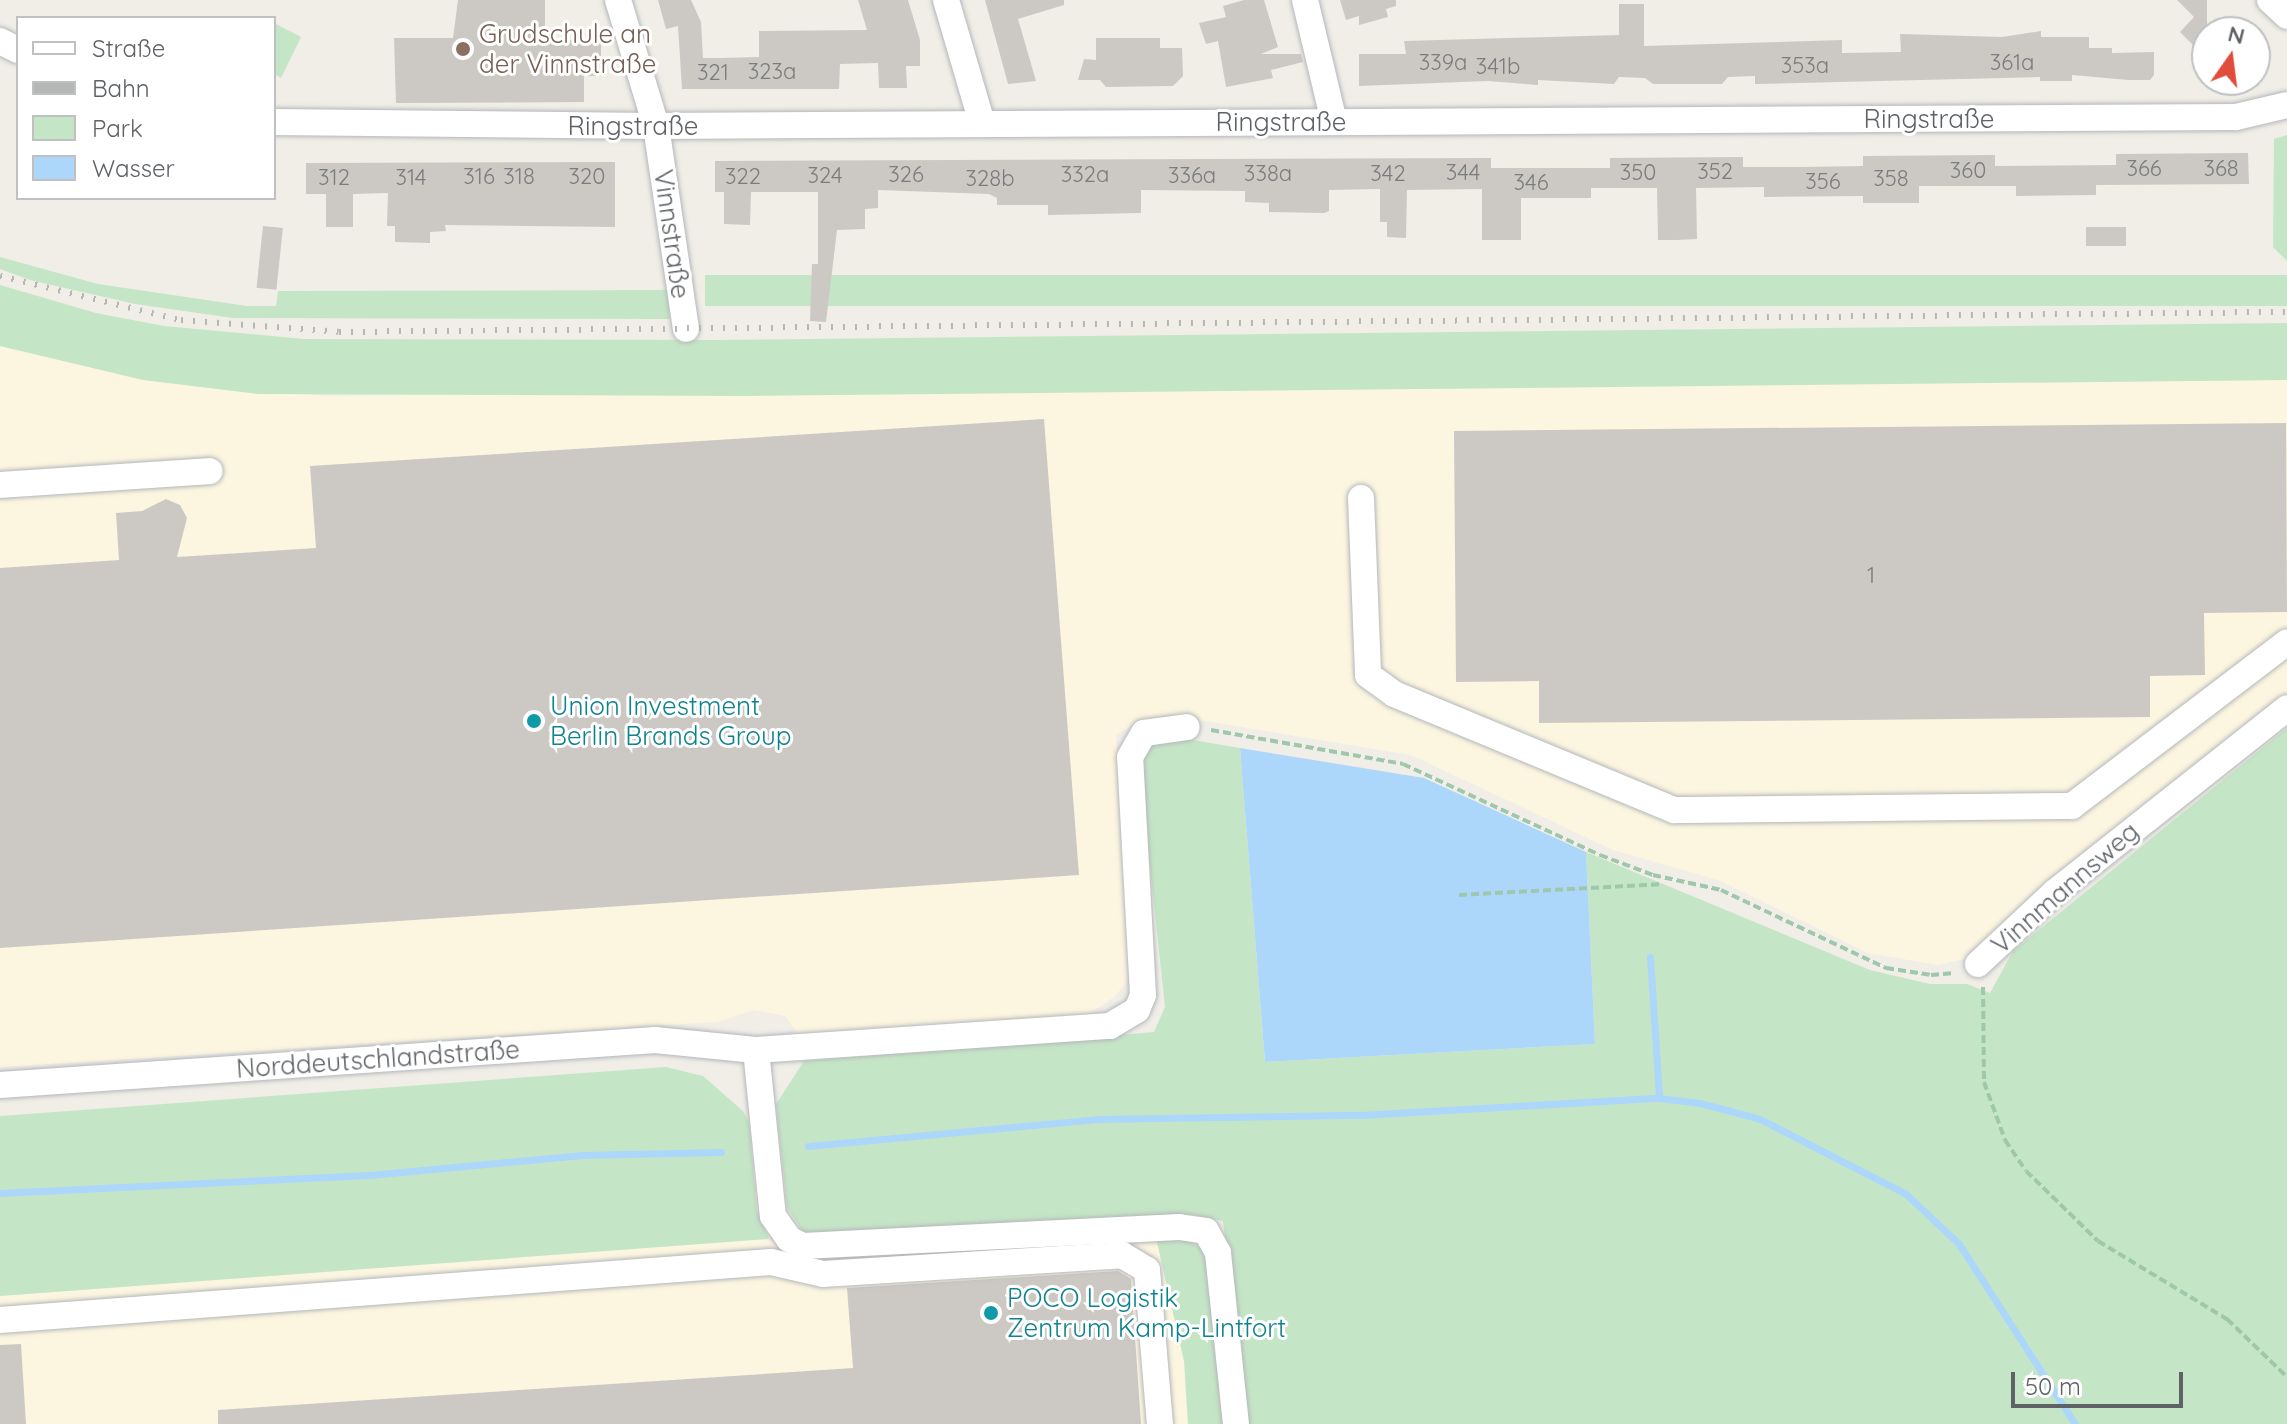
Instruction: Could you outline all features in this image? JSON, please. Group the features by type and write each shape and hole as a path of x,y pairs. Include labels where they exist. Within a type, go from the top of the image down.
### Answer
{"street":[{"name":"Vinnstraße","path":"618,0 656,126 686,329"},
{"path":"946,0 982,123"},
{"path":"1305,0 1334,122"},
{"path":"2270,0 2287,16"},
{"name":"Ringstraße","path":"276,122 656,126 2236,117 2287,105"},
{"path":"0,485 210,471"},
{"path":"1361,498 1368,675 1394,694 1674,810 2072,806 2287,642"},
{"name":"Vinnmannsweg","path":"1978,964 2055,892 2287,708"},
{"name":"Norddeutschlandstraße","path":"0,1085 655,1040 756,1050 1125,1021 1137,1010 1144,979 1130,757 1144,733 1187,727"},
{"path":"756,1050 773,1216 789,1239 803,1246 1179,1227 1206,1231 1218,1253 1236,1424"},
{"path":"0,1320 771,1262 823,1274 1122,1255 1147,1270 1160,1424"}],"path":[{"path":"1187,727 1314,746 1415,769 1600,855 1653,875 1721,890 1886,968 1931,975 1963,973 1978,964"},
{"path":"1459,895 1660,884"},
{"name":"Vinnmannsweg","path":"1978,964 1983,974 1984,1082 2005,1140 2026,1171 2098,1241 2227,1319 2287,1377"}],"shaded area":[{"path":"0,346 143,380 324,396 2287,380 2287,694 1968,958 1938,965 1868,953 1721,881 1613,850 1411,755 1169,715 1138,722 1116,735 1131,965 1127,982 1114,997 1088,1015 803,1040 785,1016 754,1010 717,1022 0,1067"},
{"path":"1156,1237 1184,1361 1188,1424 0,1424 0,1296 769,1239 789,1254 820,1260"}],"green space":[{"path":"276,24 301,37 281,78 276,75"},
{"path":"2287,135 2287,261 2273,247 2274,139"},
{"path":"0,257 98,284 247,306 276,306 278,291 667,290 670,319 233,318 135,304 30,280 0,269"},
{"path":"705,275 2287,275 2287,306 705,306"},
{"path":"0,285 96,313 164,326 304,339 717,340 2287,323 2287,380 744,396 258,394 143,380 0,346"},
{"path":"2287,728 2287,1424 1247,1424 1223,1221 1194,1215 826,1239 804,1234 787,1207 776,1104 804,1061 1154,1032 1165,1007 1140,772 1141,757 1153,742 1187,739 1240,748 1265,1062 1595,1044 1586,852 1870,970 1930,984 1967,984 1990,993 2013,951"},
{"path":"666,1067 703,1076 743,1111 749,1122 757,1211 769,1239 0,1296 0,1116"},
{"path":"1180,1236 1207,1252 1227,1424 1188,1424 1184,1361 1156,1238"}],"water":[{"path":"1240,748 1424,778 1586,852 1595,1044 1265,1062"}],"building":[{"path":"458,0 545,0 545,40 601,40 601,76 584,76 584,102 396,103 394,38 453,38"},
{"path":"658,0 691,0 701,22 703,58 720,58 759,57 759,31 867,30 858,0 908,0 920,40 920,66 906,66 907,88 879,88 878,63 840,64 839,89 682,89 678,26 666,29"},
{"path":"985,0 1064,0 1064,5 1018,19 1036,81 1008,84"},
{"path":"1244,0 1264,0 1278,47 1261,54 1301,54 1303,62 1271,70 1273,78 1226,87 1218,41 1206,44 1199,23 1226,17 1223,6"},
{"path":"1340,0 1396,0 1396,6 1386,9 1388,17 1359,25 1359,16 1346,20"},
{"path":"2177,0 2207,0 2207,16 2193,16"},
{"path":"1619,4 1644,4 1644,46 1842,40 1842,53 1901,52 1900,34 2002,37 2041,31 2041,37 2089,37 2089,48 2112,48 2112,53 2154,52 2154,75 2150,80 2072,75 2072,81 2040,81 2040,77 1755,84 1755,76 1728,77 1722,84 1653,84 1645,78 1619,77 1614,84 1538,80 1538,85 1488,81 1359,86 1359,54 1406,54 1404,41 1619,35"},
{"path":"2191,20 2191,43 2180,32"},
{"path":"1096,38 1160,38 1160,48 1182,48 1183,76 1173,86 1106,87 1100,80 1078,80 1084,59 1096,60"},
{"path":"2248,153 2249,184 2096,185 2096,195 2016,196 2016,186 1919,186 1919,203 1863,203 1863,196 1764,197 1764,187 1696,188 1697,239 1677,240 1658,240 1657,188 1591,188 1591,198 1521,198 1521,240 1482,240 1482,189 1407,190 1406,238 1387,237 1387,222 1380,222 1380,189 1329,190 1329,211 1324,213 1269,212 1269,203 1245,202 1245,191 1141,190 1141,213 1048,215 1048,205 997,205 997,198 989,194 878,190 878,208 865,209 865,229 837,230 826,322 810,321 812,264 818,264 818,192 751,192 750,225 724,224 724,192 715,192 715,161 1491,158 1491,168 1610,168 1610,158 1743,157 1743,167 1803,167 1863,166 1863,156 1995,155 1995,166 2116,165 2116,154"},
{"path":"615,162 615,227 445,225 446,231 430,232 430,243 395,242 395,226 387,226 388,193 353,194 353,227 326,227 326,194 306,194 306,163"},
{"path":"263,226 283,228 276,290 257,288"},
{"path":"2086,227 2126,227 2126,246 2086,246"},
{"name":"Union Investment Berlin Brands Group","path":"1044,419 1079,875 0,948 0,568 119,560 116,513 142,511 166,499 180,505 187,518 177,557 316,548 310,466"},
{"path":"2286,423 2287,612 2204,613 2205,675 2150,676 2150,717 1539,723 1539,681 1456,682 1454,431"},
{"name":"POCO Logistik Zentrum Kamp-Lintfort","path":"1118,1271 1131,1279 1141,1424 218,1424 218,1410 853,1368 847,1288"},
{"path":"21,1344 26,1424 0,1424 0,1345"}],"waterway":[{"path":"1650,957 1659,1098"},
{"path":"808,1146 1098,1119 1361,1115 1659,1098 1700,1103 1760,1119 1906,1194 1959,1244 2075,1424"},
{"path":"0,1193 370,1175 580,1155 721,1152"}],"railway":[{"path":"0,276 181,320 339,332 2287,312"}],"place":[{"name":"Grudschule an der Vinnstraße","path":"463,49"},
{"name":"Union Investment Berlin Brands Group","path":"534,721"},
{"name":"POCO Logistik Zentrum Kamp-Lintfort","path":"991,1313"}]}
